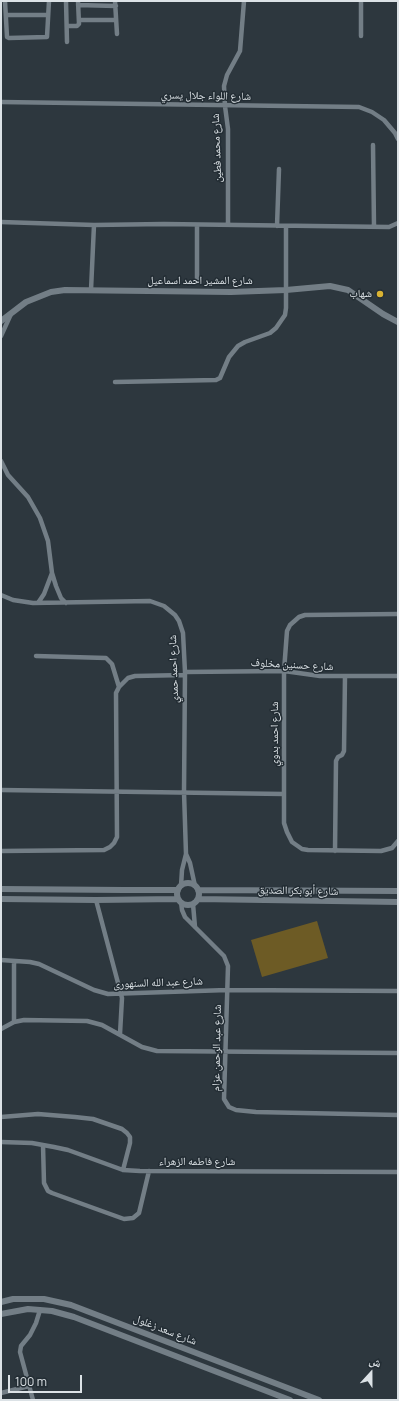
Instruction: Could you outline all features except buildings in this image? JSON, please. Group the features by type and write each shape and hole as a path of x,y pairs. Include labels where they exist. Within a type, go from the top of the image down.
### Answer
{"street":[{"path":"5,1 7,37 10,38 47,37 48,1"},
{"path":"66,1 67,42"},
{"name":"شارع محمد فطين","path":"228,226 228,129 225,106 225,80 238,56 241,45 244,1"},
{"path":"361,1 361,36"},
{"path":"67,26 77,26 79,24 78,3 116,3 117,34"},
{"path":"6,15 48,15"},
{"path":"79,20 116,20"},
{"name":"شارع اللواء جلال يسري","path":"1,102 359,107 372,112 384,120 398,139"},
{"path":"373,145 374,227"},
{"path":"277,226 279,169"},
{"path":"1,222 94,225 374,227 389,227 398,223"},
{"path":"91,290 94,225"},
{"path":"197,225 197,280"},
{"path":"115,382 218,379 229,357 238,346 270,333 281,322 285,315 286,226"},
{"name":"شارع المشير احمد اسماعيل","path":"1,321 26,302 51,292 65,290 231,292 286,290 330,286 348,290 398,322"},
{"path":"1,336 12,314"},
{"path":"1,461 8,475 28,497 40,518 48,541 52,573 58,592 66,603"},
{"path":"38,603 44,594 52,573"},
{"name":"شارع احمد حمدي","path":"1,595 23,602 38,603 150,602 164,606 175,615 183,633 185,674 184,792 186,854 180,888"},
{"name":"شارع احمد بدوي","path":"398,614 305,615 299,617 287,630 284,671 284,823 292,842 302,849 380,851 392,848 398,841"},
{"path":"1,851 104,850 114,843 117,837 116,693 119,687 112,664 106,658 36,656"},
{"name":"شارع حسنين مخلوف","path":"119,687 128,678 135,676 185,674 284,671 310,675 398,676"},
{"path":"335,851 336,761 338,757 342,756 344,751 345,676"},
{"path":"1,790 284,794"},
{"name":"شارع احمد حمدي","path":"186,854 190,863 196,888"},
{"path":"1,889 124,890 180,888 189,884 196,888 199,894 195,901 195,928"},
{"path":"180,888 177,894 180,901"},
{"name":"شارع أبو بكر الصديق","path":"196,888 398,891"},
{"path":"1,899 180,901 187,905 195,901"},
{"path":"96,900 122,998 120,1034"},
{"name":"شارع عبد الرحمن عزام","path":"180,901 182,910 186,917 195,928 224,956 228,966 224,1099 229,1107 236,1110 256,1112 398,1115"},
{"name":"شارع أبو بكر الصديق","path":"195,901 398,902"},
{"name":"شارع عبد الله السنهورى","path":"1,960 40,964 101,993 121,994 227,990 398,991"},
{"path":"14,961 14,1022"},
{"path":"1,1029 14,1022 24,1020 88,1021 102,1025 142,1047 152,1050 398,1053"},
{"path":"1,1117 38,1114 64,1116 93,1119 122,1129 127,1132 130,1137 130,1143 122,1170"},
{"name":"شارع فاطمه الزهراء","path":"1,1142 43,1145 68,1150 122,1170 398,1172"},
{"path":"43,1145 44,1183 48,1191 52,1194 124,1218 133,1218 139,1213 149,1171"},
{"name":"شارع سعد زغلول","path":"1,1302 13,1299 34,1298 71,1306 319,1400"},
{"name":"شارع سعد زغلول","path":"1,1314 22,1310 40,1310 74,1317 290,1400"},
{"path":"33,1400 20,1352 21,1346 30,1335 36,1323 40,1310"},
{"path":"1,1394 29,1386"}],"shaded area":[{"path":"317,921 328,958 262,977 251,940"}],"place":[{"name":"شهاب","path":"380,294"}]}
